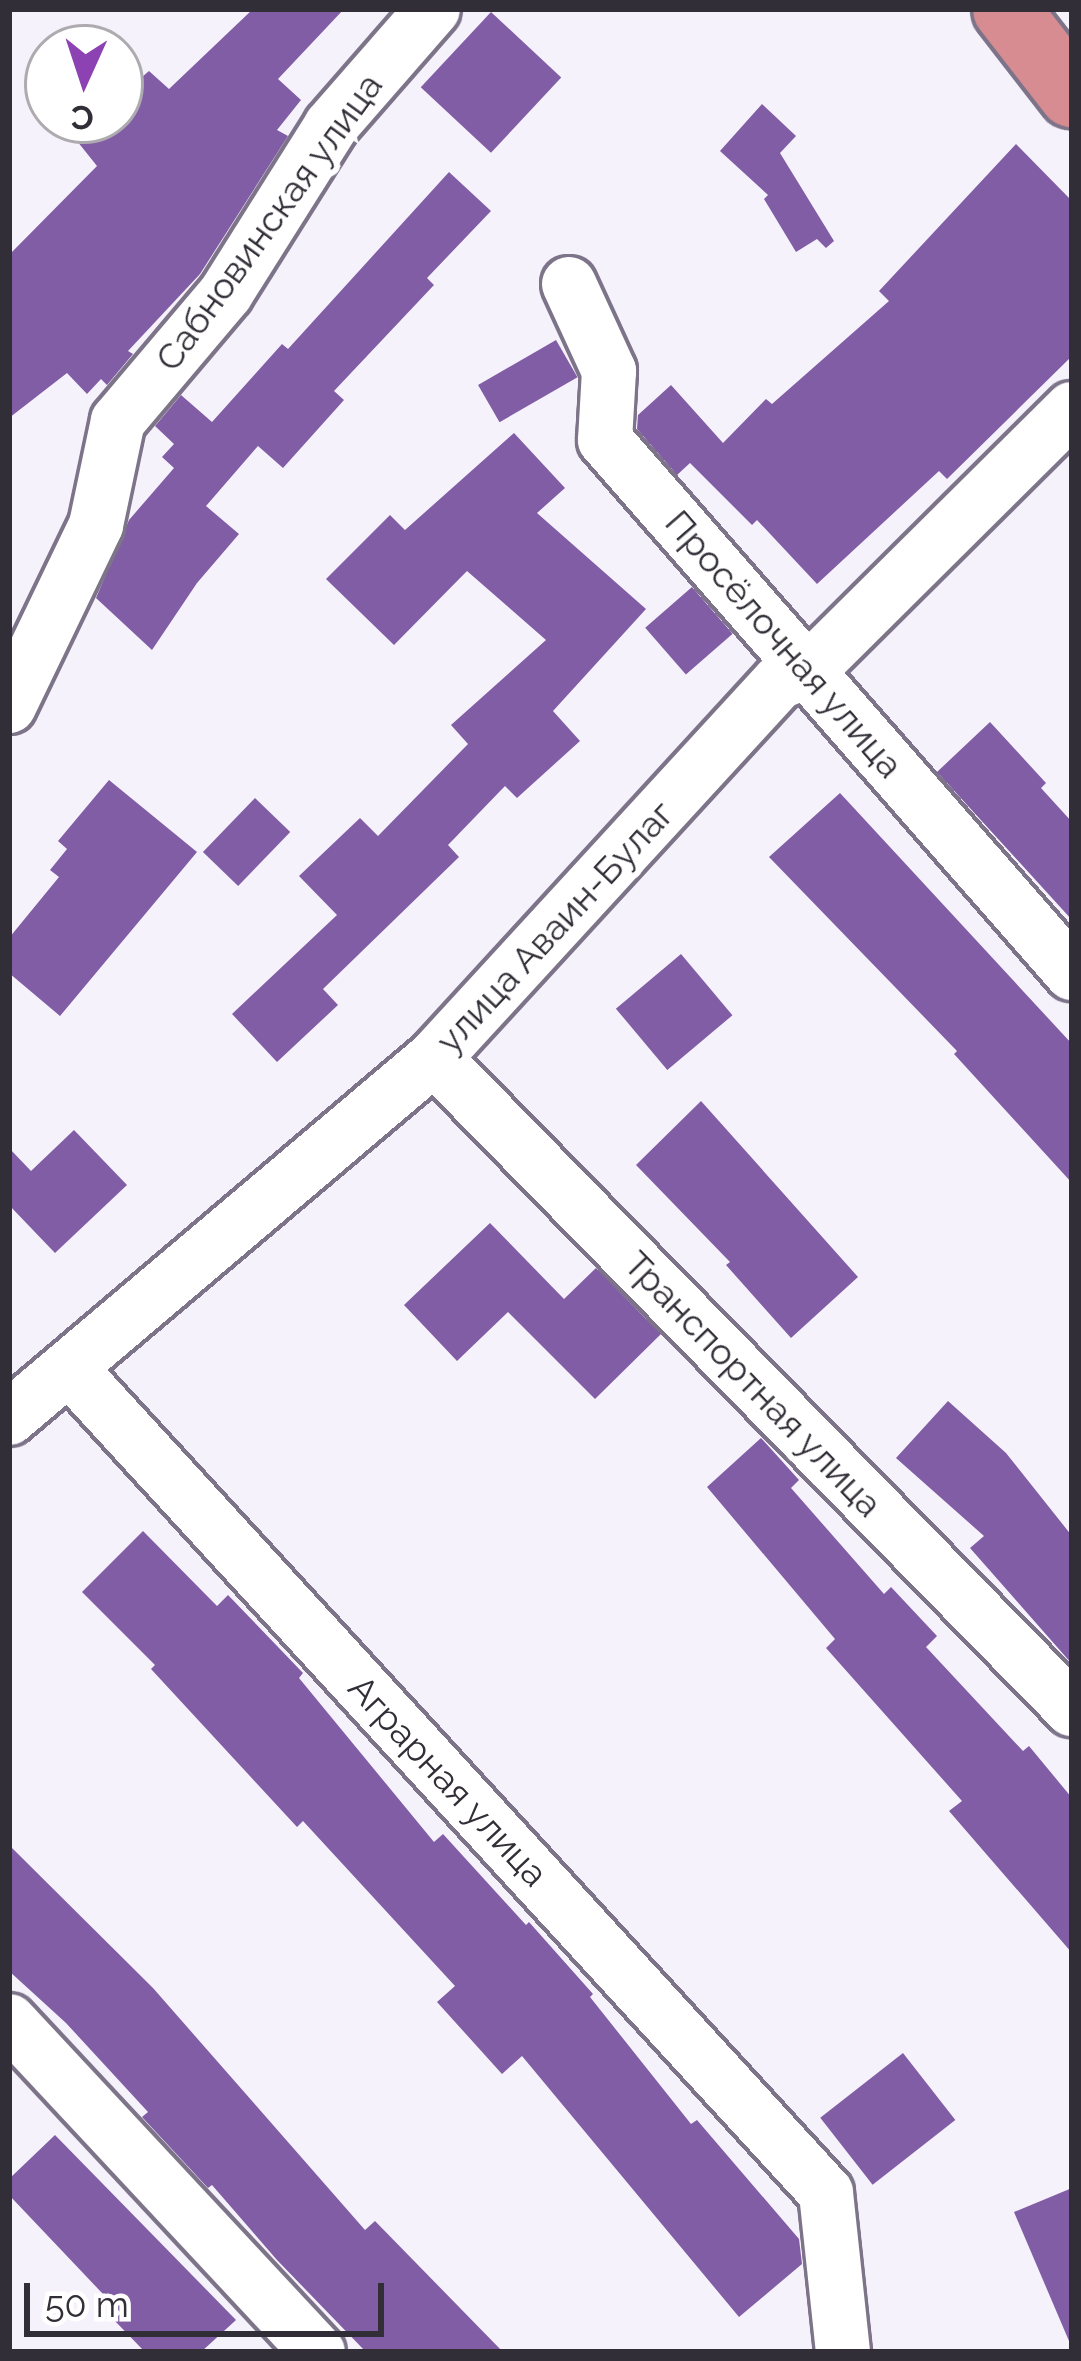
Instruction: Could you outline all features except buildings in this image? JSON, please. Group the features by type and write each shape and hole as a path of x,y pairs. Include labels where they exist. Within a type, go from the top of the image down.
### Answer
{"highway":[{"path":"1006,9 1072,94"}],"street":[{"name":"Сабновинская улица","path":"9,706 96,525 118,421 226,293 331,126 433,9"},
{"name":"Просёлочная улица","path":"568,284 609,371 605,440 1072,974"},
{"name":"улица Аваин-Булаг","path":"9,1418 434,1058 779,682 808,671 1072,409"},
{"name":"Транспортная улица","path":"434,1058 1072,1709"},
{"name":"Аграрная улица","path":"70,1369 826,2193 843,2352"},
{"path":"9,2021 318,2352"}]}
